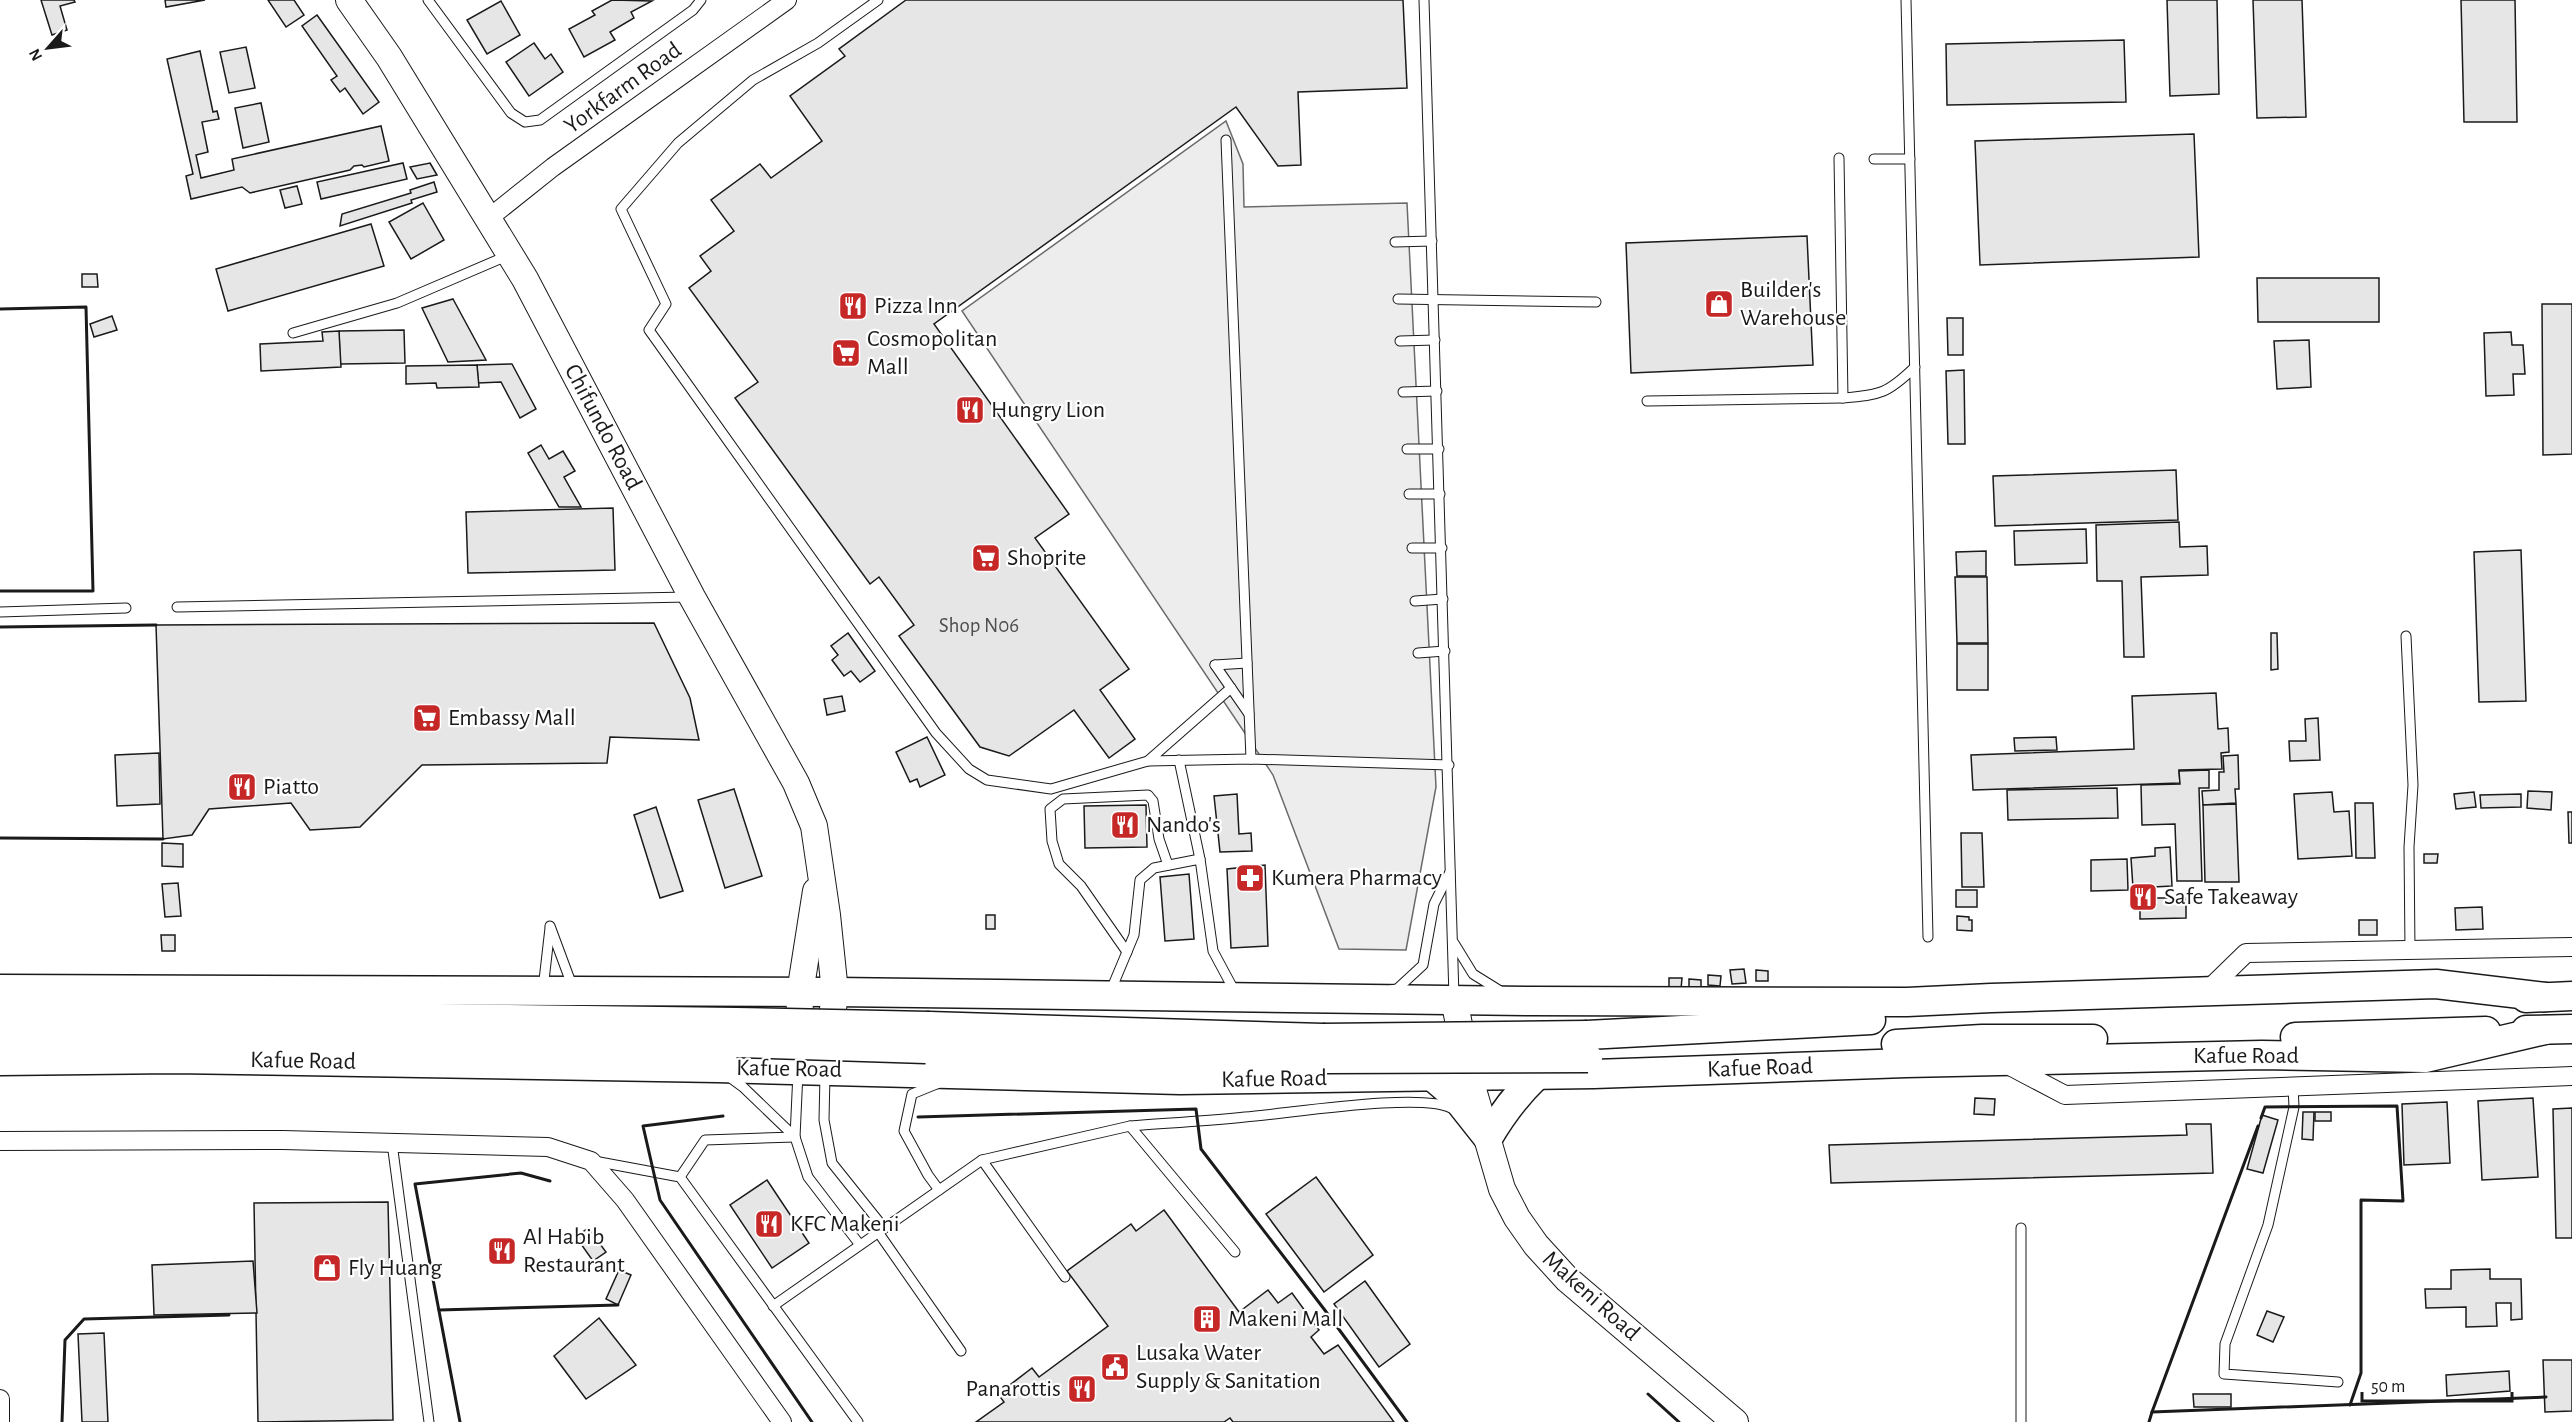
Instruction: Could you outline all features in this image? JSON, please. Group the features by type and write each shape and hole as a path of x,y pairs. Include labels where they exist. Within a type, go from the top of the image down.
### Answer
{"main road":[{"name":"Kafue Road","path":"0,989 835,992 1529,1001 1907,1002 2436,984 2559,997"},
{"name":"Kafue Road","path":"1587,1046 2034,1012 2331,1006 2559,997"},
{"name":"Kafue Road","path":"0,1012 1325,1048 1982,1039 2241,1039 2559,1029"},
{"name":"Kafue Road","path":"0,1061 174,1059 812,1069 1180,1080 1433,1077 2262,1054 2425,1058 2559,1029"},
{"name":"Kafue Road","path":"0,1034 736,1032"},
{"path":"1433,1077 1454,1095 1488,1138 1501,1115 1518,1093 1538,1074"}],"street":[{"name":"Chifundo Road","path":"349,0 389,57 511,255 692,597 796,783 814,826 835,992 812,1069"},
{"name":"Yorkfarm Road","path":"489,218 553,167 787,0"},
{"name":"Chifundo Road","path":"812,1069 800,993 821,870"},
{"path":"2207,991 2246,953 2572,947"},
{"name":"Makeni Road","path":"1454,999 1469,1076 1502,1189 1517,1218 1536,1245 1567,1279 1735,1422"},
{"path":"1999,1061 2066,1095 2572,1076"},
{"path":"0,1141 283,1140 548,1147 591,1161 625,1200 782,1422"},
{"path":"0,1400 0,1422"}],"lane":[{"path":"428,0 511,113 525,122 540,120 693,10 701,0"},
{"path":"878,0 818,43 753,80 678,142 621,209 666,304 649,330 936,733 969,770 987,780 1051,789 1148,761 1251,759 1449,765"},
{"path":"1424,0 1449,765 1454,999"},
{"path":"1906,0 1928,937"},
{"path":"1226,140 1251,759"},
{"path":"1839,158 1843,398"},
{"path":"1874,159 1910,159"},
{"path":"1395,242 1432,241"},
{"path":"293,333 397,303 511,255"},
{"path":"1398,299 1596,302"},
{"path":"1400,341 1435,340"},
{"path":"1647,401 1871,396 1886,392 1896,386 1915,367"},
{"path":"1403,392 1437,392"},
{"path":"1407,449 1439,448"},
{"path":"1409,494 1440,494"},
{"path":"1412,548 1442,548"},
{"path":"177,607 692,597"},
{"path":"1415,600 1443,599"},
{"path":"0,612 126,608"},
{"path":"2406,636 2413,785 2409,847 2410,950"},
{"path":"1418,653 1445,651"},
{"path":"1247,663 1215,665 1249,714"},
{"path":"1148,761 1231,688"},
{"path":"1179,760 1200,860 1212,951 1238,997"},
{"path":"1127,952 1081,886 1059,864 1052,841 1050,809 1063,799 1148,795 1153,801 1159,839 1168,865"},
{"path":"1109,995 1134,934 1140,880 1154,868 1200,860"},
{"path":"1347,998 1397,989 1423,965 1434,904 1451,869"},
{"path":"543,992 550,926 575,992"},
{"path":"1453,941 1473,974 1500,991 1529,1001"},
{"path":"717,1068 743,1087 795,1137 808,1177 860,1245"},
{"path":"795,1137 812,1069"},
{"path":"812,1069 832,1164 881,1230 961,1351"},
{"path":"939,1190 928,1175 904,1131 912,1094 963,1074"},
{"path":"2293,1086 2294,1107 2268,1225 2225,1344 2224,1374 2338,1382"},
{"path":"773,1306 982,1160 1130,1126 1244,1118 1373,1104 1441,1102 1457,1111 1488,1138"},
{"path":"1130,1126 1235,1252"},
{"path":"680,1177 705,1140 795,1137"},
{"path":"392,1143 429,1422"},
{"path":"982,1160 1065,1277"},
{"path":"591,1161 680,1177 858,1422"},
{"path":"2021,1228 2021,1422"}],"shaded area":[{"path":"1226,121 1243,164 1244,207 1407,203 1436,787 1406,950 1339,949 1273,775 962,311"}],"building":[{"path":"41,0 74,0 75,2 60,6 67,30 52,35"},
{"path":"165,0 205,0 166,7"},
{"path":"268,0 294,0 304,15 286,27"},
{"path":"612,0 652,1 631,12 634,18 610,32 615,40 584,57 569,29 595,15 592,11"},
{"name":"Cosmopolitan Mall","path":"906,0 1403,0 1407,88 1298,92 1301,165 1278,166 1236,107 934,324 1069,514 1035,538 1129,669 1100,690 1135,739 1109,758 1074,710 1009,756 980,747 899,636 914,625 879,577 870,584 735,398 758,382 689,288 711,271 700,256 734,231 711,200 760,164 771,178 822,141 790,96 845,56 839,49"},
{"path":"2167,0 2217,0 2219,94 2170,96"},
{"path":"2253,0 2302,0 2306,117 2257,118"},
{"path":"2461,0 2515,0 2517,122 2464,122"},
{"path":"501,1 520,35 487,54 467,20"},
{"path":"317,15 379,102 363,114 345,88 340,92 331,80 337,76 302,26"},
{"path":"2124,40 2126,102 1947,105 1946,44"},
{"path":"534,43 545,59 551,54 563,72 529,96 506,62"},
{"path":"246,47 255,88 229,93 220,52"},
{"path":"200,51 213,112 217,111 219,119 202,122 208,152 196,155 201,178 234,170 232,159 381,126 389,161 364,167 354,166 350,170 250,193 242,187 191,199 186,176 193,174 167,59"},
{"path":"261,103 269,142 243,148 235,108"},
{"path":"2194,134 2199,257 1980,265 1975,141"},
{"path":"403,163 407,179 321,199 317,182"},
{"path":"430,163 437,175 417,179 410,167"},
{"path":"434,182 437,192 411,200 412,203 340,226 342,214 411,193 410,190"},
{"path":"297,186 302,204 285,208 280,190"},
{"path":"423,203 444,240 411,259 389,222"},
{"path":"371,224 384,266 228,311 216,269"},
{"name":"Builder's Warehouse","path":"1807,236 1813,365 1631,373 1626,243"},
{"path":"82,274 97,274 98,287 82,287"},
{"path":"2257,278 2379,278 2379,322 2258,322"},
{"path":"453,299 486,360 448,362 422,308"},
{"path":"2542,304 2572,304 2572,454 2543,455"},
{"path":"112,316 117,330 94,337 90,324"},
{"path":"1947,318 1963,318 1963,355 1948,355"},
{"path":"404,330 405,363 340,364 339,331"},
{"path":"339,331 341,367 261,371 260,344 323,341 322,332"},
{"path":"2511,332 2512,345 2523,345 2525,374 2513,374 2514,395 2486,396 2484,333"},
{"path":"2309,340 2311,387 2277,389 2274,341"},
{"path":"512,364 536,409 520,418 501,382 478,383 477,365"},
{"path":"477,365 479,387 437,388 436,383 406,384 406,366"},
{"path":"1964,370 1965,444 1948,444 1946,371"},
{"path":"541,445 549,459 563,451 575,471 564,477 581,507 559,507 528,453"},
{"path":"2176,470 2178,520 1995,526 1993,476"},
{"path":"613,508 615,570 468,573 466,512"},
{"path":"2179,522 2180,547 2207,546 2208,575 2141,577 2144,657 2124,657 2122,581 2097,581 2096,525"},
{"path":"2086,529 2087,563 2015,565 2014,531"},
{"path":"2521,550 2526,701 2479,702 2474,552"},
{"path":"1986,551 1986,576 1957,576 1956,552"},
{"path":"1955,577 1987,577 1988,643 1957,643"},
{"name":"Embassy Mall","path":"654,623 690,698 699,740 610,737 607,763 422,765 360,827 310,830 291,803 209,809 192,835 163,839 156,625"},
{"path":"848,633 875,671 860,682 851,671 844,676 832,660 838,655 831,646"},
{"path":"2271,633 2277,633 2278,669 2271,670"},
{"path":"1957,644 1988,644 1988,690 1957,690"},
{"path":"2216,693 2218,729 2228,728 2229,752 2221,753 2222,769 2179,770 2180,783 1973,790 1971,755 2134,749 2132,696"},
{"path":"842,696 845,711 827,715 824,699"},
{"path":"2318,718 2320,760 2290,761 2289,741 2306,741 2305,719"},
{"path":"927,737 945,775 920,787 917,779 910,782 896,752"},
{"path":"2056,737 2057,750 2015,751 2014,738"},
{"path":"159,753 160,804 117,806 115,755"},
{"path":"2238,755 2239,789 2235,789 2236,803 2203,805 2202,791 2219,790 2219,772 2224,772 2223,756"},
{"path":"2209,770 2209,788 2199,788 2202,881 2177,881 2175,824 2142,825 2141,785 2180,784 2179,771"},
{"path":"2117,788 2118,818 2008,820 2007,790"},
{"path":"734,789 762,876 725,888 698,800"},
{"path":"2528,791 2552,792 2551,810 2527,808"},
{"path":"2332,792 2334,812 2349,811 2352,856 2298,859 2294,794"},
{"path":"2474,792 2476,807 2456,809 2454,794"},
{"path":"1237,794 1239,834 1251,833 1252,851 1220,852 1214,796"},
{"path":"2521,794 2521,807 2481,808 2480,795"},
{"path":"2355,803 2373,803 2375,858 2356,858"},
{"path":"2236,804 2239,882 2205,882 2203,805"},
{"path":"1146,805 1147,847 1085,848 1084,806"},
{"path":"656,807 683,891 660,898 634,815"},
{"path":"2568,812 2572,812 2572,843 2569,843"},
{"path":"1961,833 1982,833 1984,887 1962,887"},
{"path":"162,843 183,844 183,867 162,866"},
{"path":"2170,847 2172,886 2133,888 2131,858 2155,856 2155,848"},
{"path":"2424,854 2438,854 2437,863 2424,863"},
{"path":"2127,859 2128,890 2091,891 2091,860"},
{"path":"1265,865 1268,946 1231,948 1227,869"},
{"path":"1189,874 1194,939 1165,941 1160,877"},
{"path":"178,883 181,916 165,917 162,884"},
{"path":"1956,890 1977,890 1977,907 1956,907"},
{"path":"2140,898 2186,898 2186,918 2140,919"},
{"path":"2482,907 2483,929 2456,930 2455,908"},
{"path":"986,915 995,915 995,929 986,929"},
{"path":"1957,916 1969,917 1969,920 1972,920 1972,931 1957,930"},
{"path":"2359,920 2377,920 2377,935 2359,935"},
{"path":"161,935 175,935 175,951 162,951"},
{"path":"1744,969 1746,983 1732,984 1730,970"},
{"path":"1756,970 1768,971 1768,981 1756,981"},
{"path":"1708,975 1721,976 1720,986 1708,985"},
{"path":"1669,978 1682,978 1681,989 1669,989"},
{"path":"1689,979 1701,980 1701,990 1689,989"},
{"path":"1975,1098 1995,1099 1994,1115 1974,1114"},
{"path":"2533,1098 2538,1177 2482,1180 2478,1101"},
{"path":"2447,1102 2450,1163 2404,1165 2402,1104"},
{"path":"2572,1108 2572,1238 2556,1238 2553,1109"},
{"path":"2303,1112 2314,1112 2313,1140 2302,1139"},
{"path":"2315,1112 2331,1112 2331,1121 2315,1121"},
{"path":"2262,1115 2278,1120 2263,1173 2247,1169"},
{"path":"2186,1124 2211,1124 2213,1173 1831,1183 1829,1145 2187,1135"},
{"path":"1316,1177 1373,1255 1324,1292 1266,1214"},
{"name":"KFC Makeni","path":"767,1180 809,1243 772,1268 730,1205"},
{"path":"388,1202 393,1420 258,1422 254,1203"},
{"name":"Makeni Mall","path":"1164,1210 1239,1312 1268,1290 1278,1303 1292,1293 1319,1330 1311,1337 1324,1354 1338,1345 1394,1422 1233,1422 1230,1418 1224,1422 976,1422 1004,1402 998,1394 1032,1368 1039,1377 1108,1326 1067,1271 1131,1224 1136,1231"},
{"path":"588,1228 606,1252 593,1261 576,1237"},
{"path":"253,1261 257,1313 154,1315 152,1265"},
{"path":"2490,1269 2490,1279 2521,1279 2522,1319 2511,1320 2511,1303 2496,1303 2497,1326 2466,1327 2466,1307 2426,1308 2425,1289 2451,1289 2451,1270"},
{"path":"619,1270 631,1275 618,1305 606,1299"},
{"path":"1365,1281 1410,1344 1379,1367 1334,1304"},
{"path":"2267,1311 2284,1317 2273,1342 2257,1335"},
{"path":"599,1318 636,1365 586,1399 554,1356"},
{"path":"104,1333 108,1422 82,1422 78,1334"},
{"path":"2543,1360 2572,1360 2572,1411 2545,1412"},
{"path":"2509,1371 2510,1391 2447,1396 2446,1375"},
{"path":"2193,1394 2231,1394 2231,1407 2194,1407"}],"wall":[{"path":"0,309 86,307 93,591 0,591"},
{"path":"0,627 156,625"},
{"path":"0,838 163,839"},
{"path":"2261,1118 2265,1107 2397,1106 2403,1201 2361,1200 2361,1373 2350,1405"},
{"path":"918,1117 1196,1109 1201,1149 1324,1309 1407,1422"},
{"path":"723,1116 643,1126 660,1200 812,1422"},
{"path":"2258,1126 2152,1412 2546,1397"},
{"path":"460,1422 415,1184 521,1173 550,1181"},
{"path":"439,1310 618,1305"},
{"path":"62,1422 65,1340 84,1319 229,1315"},
{"path":"1648,1394 1679,1422"},
{"path":"2149,1422 2152,1412"}],"place":[{"name":"Builder's Warehouse","path":"1719,304"},
{"name":"Pizza Inn","path":"853,306"},
{"name":"Cosmopolitan Mall","path":"846,353"},
{"name":"Hungry Lion","path":"970,410"},
{"name":"Shoprite","path":"986,558"},
{"name":"Embassy Mall","path":"427,718"},
{"name":"Piatto","path":"242,787"},
{"name":"Nando's","path":"1125,825"},
{"name":"Kumera Pharmacy","path":"1250,878"},
{"name":"Safe Takeaway","path":"2143,897"},
{"name":"KFC Makeni","path":"769,1224"},
{"name":"Al Habib Restaurant","path":"502,1251"},
{"name":"Fly Huang","path":"327,1268"},
{"name":"Makeni Mall","path":"1207,1319"},
{"name":"Lusaka Water Supply & Sanitation","path":"1115,1367"},
{"name":"Panarottis","path":"1082,1389"}]}
